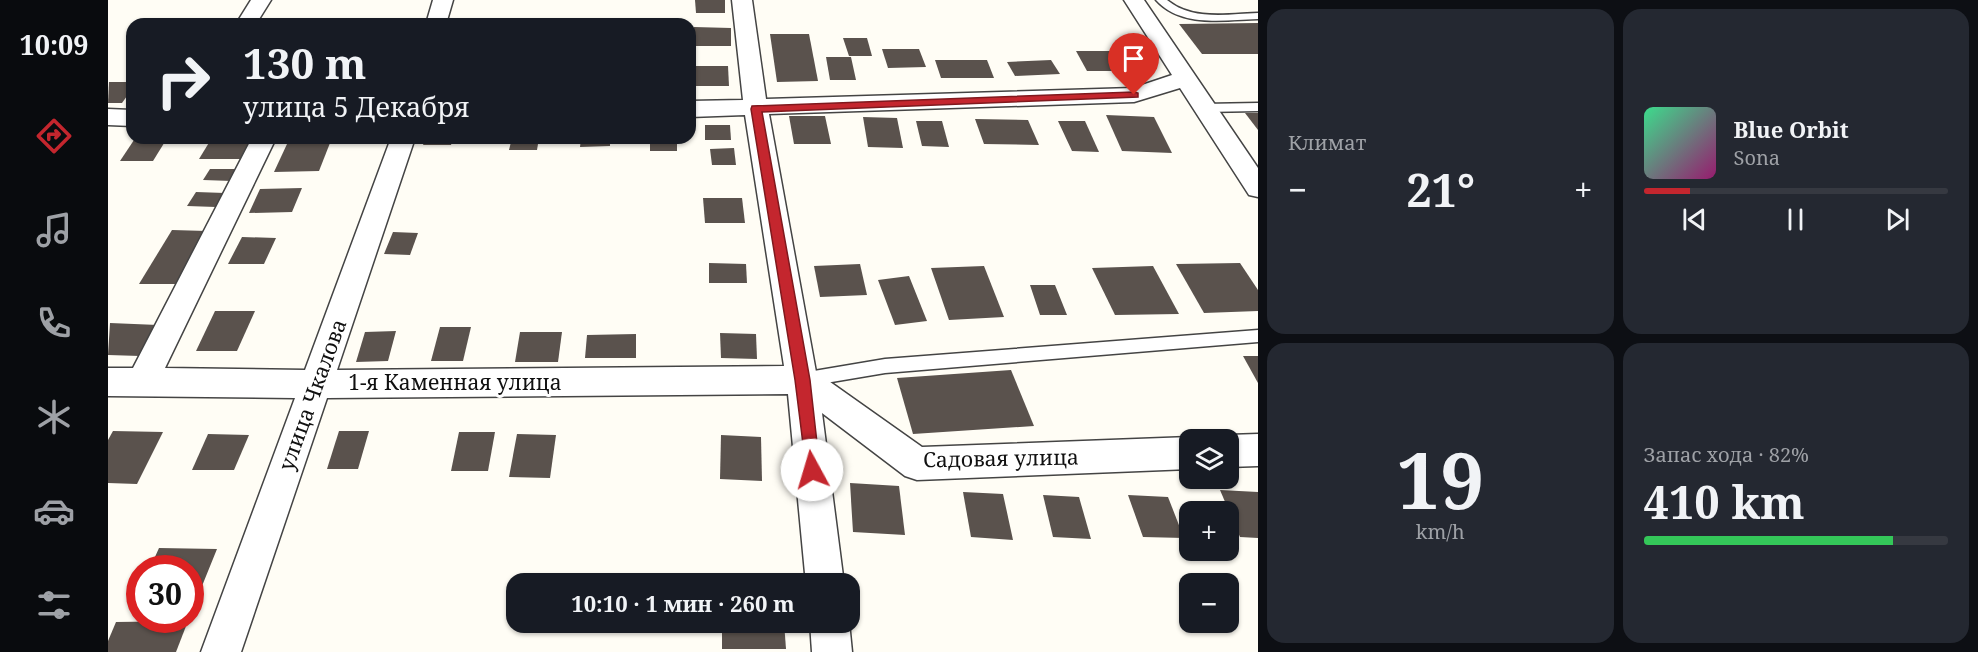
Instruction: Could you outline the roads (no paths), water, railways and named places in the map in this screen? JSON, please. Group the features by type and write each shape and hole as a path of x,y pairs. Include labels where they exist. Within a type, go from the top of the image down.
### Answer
{"street":[{"path":"250,18 261,0"},
{"path":"438,18 443,0"},
{"path":"742,0 756,109 802,380 824,573"},
{"path":"1134,0 1204,108 1256,181"},
{"path":"696,109 756,109 1134,95 1185,79"},
{"path":"108,117 126,118"},
{"path":"142,382 261,144"},
{"name":"улица Чкалова","path":"221,652 401,144"},
{"name":"1-я Каменная улица","path":"108,382 317,384 802,380"},
{"name":"Садовая улица","path":"802,380 917,464 1179,453"},
{"path":"1239,451 1258,450"},
{"path":"830,633 832,652"}],"lane":[{"path":"1161,0 1166,6 1190,16 1258,16"},
{"path":"1204,108 1258,107"},
{"path":"802,380 885,366 1258,336"}]}
